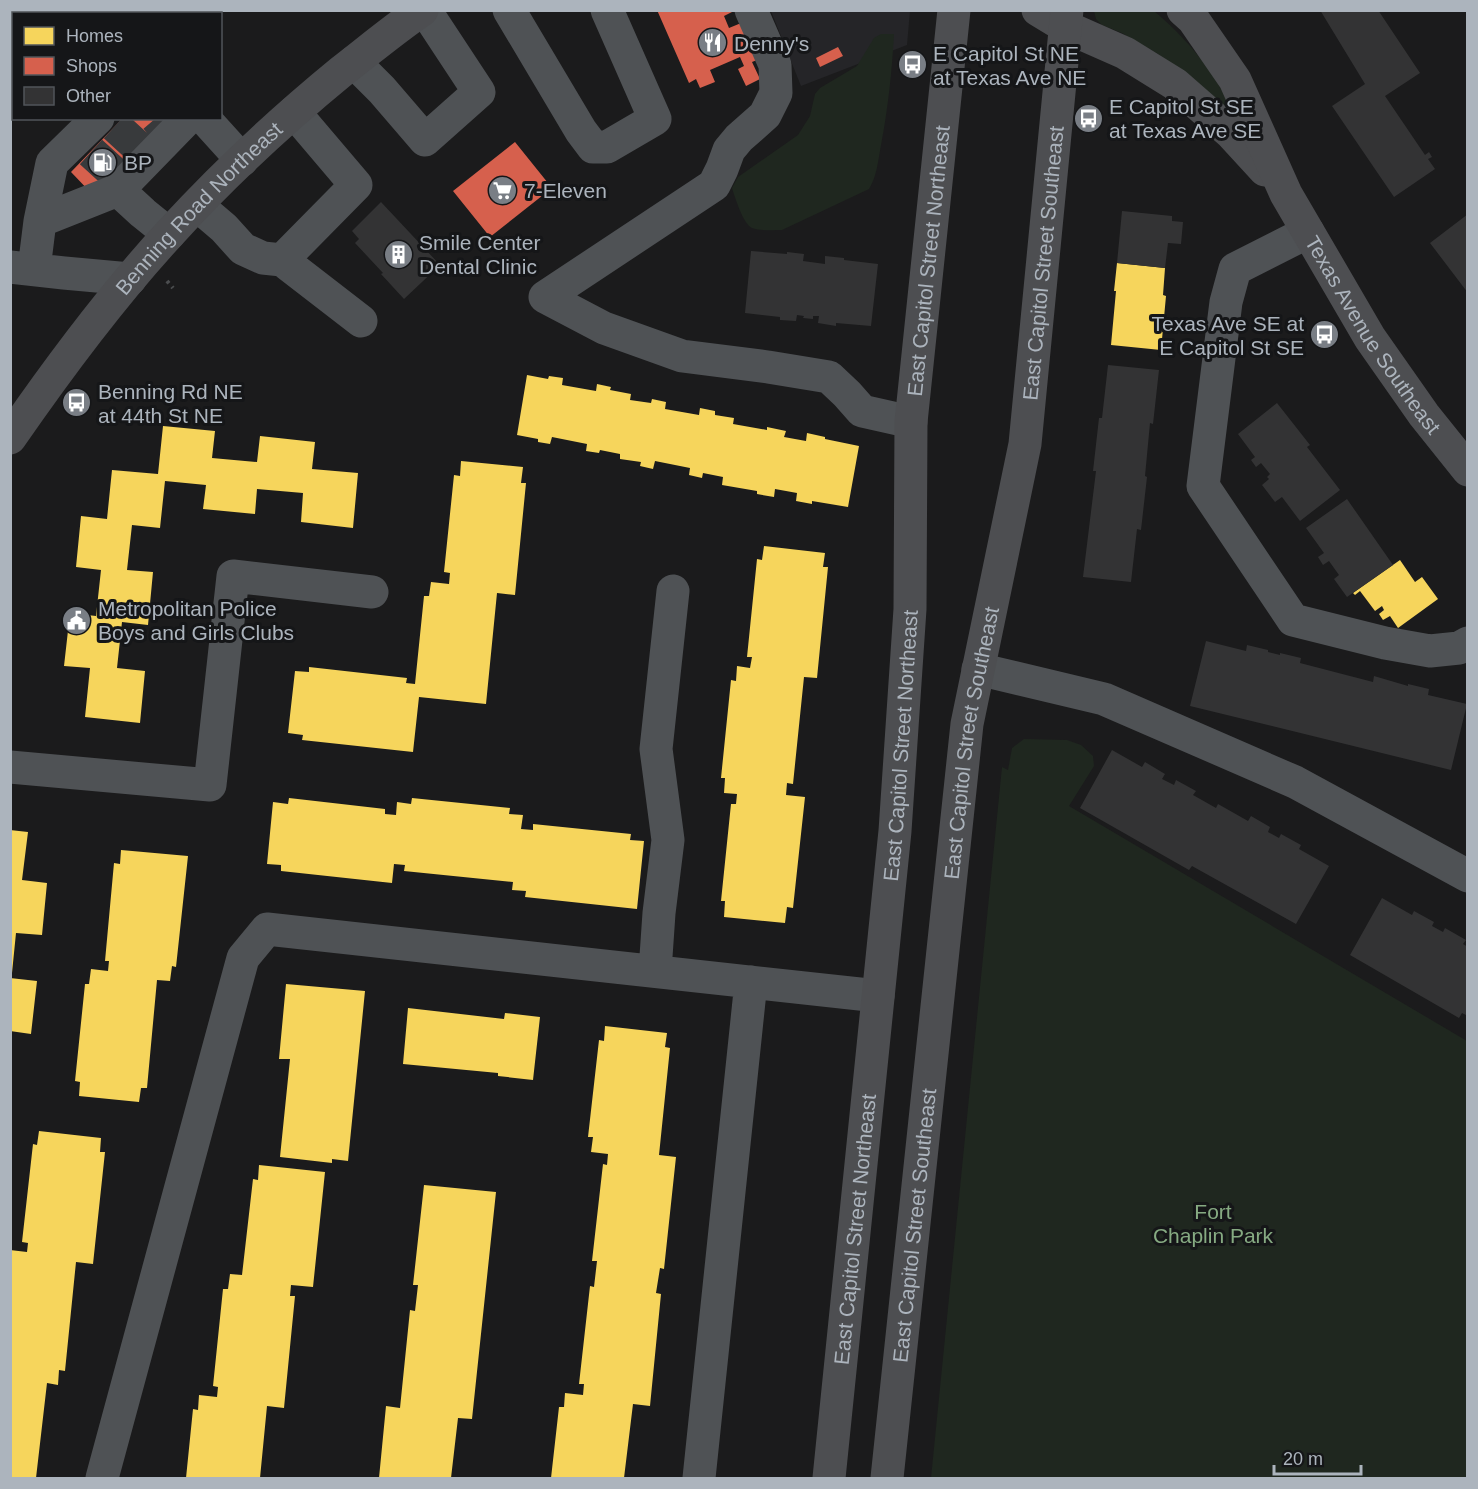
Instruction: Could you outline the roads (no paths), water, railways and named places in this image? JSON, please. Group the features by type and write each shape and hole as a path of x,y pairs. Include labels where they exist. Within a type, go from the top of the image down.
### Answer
{"main road":[{"name":"Benning Road Northeast","path":"10,438 130,279 197,205 294,112 354,62 424,10"},
{"name":"East Capitol Street Northeast","path":"829,1479 895,831 910,609 911,422 954,10"},
{"name":"Texas Avenue Southeast","path":"1038,10 1067,19 1175,84 1231,133 1286,194"},
{"name":"Texas Avenue Southeast","path":"1184,10 1193,19 1235,80 1286,194 1370,338 1424,415 1467,470"},
{"name":"East Capitol Street Southeast","path":"886,1479 967,724 1025,444 1067,19"}],"street":[{"path":"354,62 382,90 425,140 479,92 424,10"},
{"path":"509,10 581,131 593,147 607,147 655,119 608,10"},
{"path":"751,10 775,65 776,93 765,115 729,150 723,170 714,185 545,297 604,328 682,356 829,377 862,411 911,422"},
{"path":"282,260 356,185 294,112"},
{"path":"206,120 242,160"},
{"path":"130,279 22,268 40,221 52,163 106,150 144,153 174,126"},
{"path":"40,221 106,150"},
{"path":"106,150 143,213 169,234"},
{"path":"197,205 224,228 243,249 263,258 282,260 361,321"},
{"path":"1308,232 1235,269 1226,302 1203,486 1293,620 1385,643 1430,651 1459,648 1467,643"},
{"path":"10,767 210,785 233,576 372,592"},
{"path":"655,971 668,840 656,749 673,591"},
{"path":"978,669 1104,699 1295,782 1467,876"},
{"path":"102,1479 243,958 267,929 878,996"},
{"path":"699,1479 751,982"}],"tunnel":[{"path":"158,120 162,125"},
{"path":"115,126 139,148"},
{"path":"91,152 114,173"}],"place":[{"name":"Denny's","path":"713,43"},
{"name":"E Capitol St NE at Texas Ave NE","path":"912,65"},
{"name":"E Capitol St SE at Texas Ave SE","path":"1088,118"},
{"name":"BP","path":"103,162"},
{"name":"7-Eleven","path":"503,190"},
{"name":"Smile Center Dental Clinic","path":"398,254"},
{"name":"Texas Ave SE at E Capitol St SE","path":"1325,335"},
{"name":"Benning Rd NE at 44th St NE","path":"77,403"},
{"name":"Metropolitan Police Boys and Girls Clubs","path":"77,620"}],"park label":[{"name":"Fort Chaplin Park","path":"1213,1223"}]}
